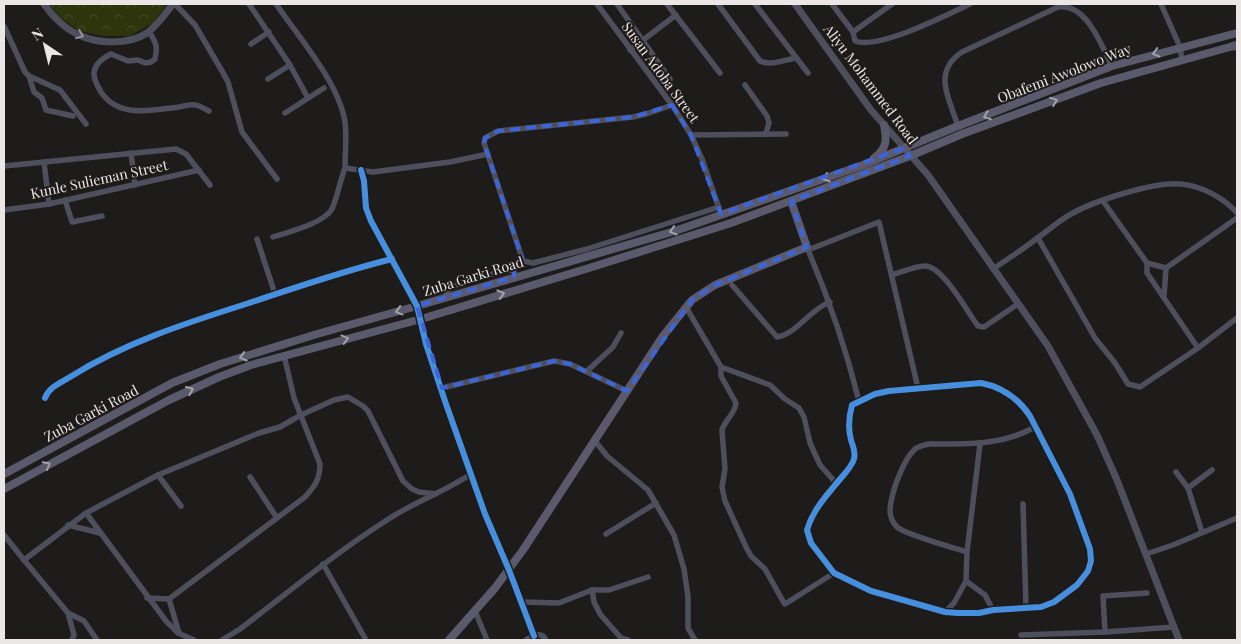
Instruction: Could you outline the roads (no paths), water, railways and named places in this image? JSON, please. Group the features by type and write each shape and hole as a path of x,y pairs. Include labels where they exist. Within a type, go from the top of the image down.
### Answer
{"main road":[{"name":"Obafemi Awolowo Way","path":"904,148 1112,66 1237,33"},
{"name":"Obafemi Awolowo Way","path":"910,156 962,134 1101,83 1236,47"},
{"path":"863,166 880,154 886,145 887,139 884,126"},
{"name":"Zuba Garki Road","path":"4,474 172,383 197,372 317,334 446,298 514,273 675,231 720,211 863,166 904,148"},
{"name":"Zuba Garki Road","path":"4,489 169,400 219,377 284,355 421,319 731,223 910,156"},
{"path":"449,640 508,570 536,532 663,336 692,300 715,285 808,248 790,201"}],"street":[{"path":"44,4 50,13 79,35 90,38 124,41 137,38 156,27 174,4 195,25 228,82 242,132 277,179"},
{"path":"249,4 269,32 308,98"},
{"path":"273,237 314,223 331,210 345,168 345,121 337,96 323,72 276,4"},
{"name":"Susan Adoba Street","path":"596,4 672,105 691,135 702,158 720,211"},
{"path":"617,4 670,79"},
{"path":"667,4 720,74"},
{"path":"718,4 760,62 772,63 796,58"},
{"path":"756,4 808,73"},
{"name":"Aliyu Mohammed Road","path":"795,4 884,126 929,177 1048,346 1097,435 1117,480 1179,640"},
{"path":"832,4 853,32 855,42 868,43 914,30 968,4"},
{"path":"853,32 892,4"},
{"path":"1162,4 1180,47 1182,60"},
{"path":"958,126 944,80 945,71 954,57 1058,8 1065,6 1082,16 1090,25 1112,66"},
{"path":"630,50 676,15"},
{"path":"4,26 25,72 29,76 60,90 86,124"},
{"path":"149,32 156,42 155,60 151,62 128,61 111,54 97,65 94,74 96,84 103,95 124,110 140,112 196,105 208,112"},
{"path":"251,44 269,32"},
{"path":"268,79 290,66"},
{"path":"29,76 34,92 42,98 46,110 73,116"},
{"path":"745,86 767,116 769,123 766,133"},
{"path":"285,113 324,88"},
{"path":"522,261 484,143 485,138 498,131 633,117 672,105"},
{"path":"691,135 786,134"},
{"path":"4,166 176,149 186,154 210,185"},
{"path":"131,153 135,184"},
{"path":"345,168 373,172 450,162 488,154"},
{"path":"44,162 49,204"},
{"name":"Kunle Sulieman Street","path":"4,210 49,204 199,170"},
{"path":"361,170 364,181 366,208 371,221 417,306 426,344 484,514 534,636"},
{"path":"993,269 1069,215 1087,206 1132,192 1180,184 1199,188 1219,198 1231,206 1237,213"},
{"path":"65,200 72,222 102,216"},
{"path":"1103,201 1146,263 1147,272 1198,348"},
{"path":"514,273 518,262 533,263 720,211"},
{"path":"1146,263 1166,268 1237,218"},
{"path":"859,401 842,336 808,248 879,222 918,388"},
{"path":"1038,238 1096,338 1128,384 1140,387 1198,348 1237,318"},
{"path":"257,240 275,294"},
{"path":"45,398 49,390 108,355 207,316 392,259"},
{"path":"892,275 923,266 932,268 952,288 978,326 984,327 1018,304"},
{"path":"1164,297 1166,268"},
{"path":"732,285 777,337 791,330 819,307 830,302"},
{"path":"686,307 720,367 721,376 736,403 722,430 724,469 722,487 723,494 751,556 765,569 786,604 834,573"},
{"path":"587,371 614,347 621,333"},
{"path":"147,598 169,599 305,497 316,484 320,475 320,464 294,398 284,355"},
{"path":"442,388 554,361 570,364 627,391"},
{"path":"720,367 770,385 785,399 799,408 804,417 810,443 820,465 837,484"},
{"path":"981,383 994,386 1006,391 1016,399 1030,416 1070,494 1088,540 1091,561 1088,570 1077,585 1066,594 1054,602 1041,607 993,610 979,613 945,612 871,591 834,573 811,543 807,530 816,510 837,484 854,458 855,447 852,440 850,413 852,405 875,394 918,388 981,383"},
{"path":"24,560 86,513 158,475 259,433 280,427 301,415 342,397 348,397 368,412 406,485 419,492 436,494"},
{"path":"966,552 902,531 892,520 890,511 904,462 921,445 980,444 1021,435 1035,427"},
{"path":"595,441 607,456 642,484 656,503 674,535 680,553 688,597 688,628 695,640"},
{"path":"945,612 954,603 966,581 966,552 980,444"},
{"path":"1188,488 1212,470"},
{"path":"1176,472 1188,488 1202,532"},
{"path":"222,640 388,518 458,483 471,474"},
{"path":"158,475 181,506"},
{"path":"250,477 277,518"},
{"path":"606,534 656,503"},
{"path":"1024,504 1026,608"},
{"path":"86,513 147,598 166,621 180,634 194,640"},
{"path":"1146,554 1173,545 1237,518"},
{"path":"68,525 100,533"},
{"path":"4,534 68,613 84,621 95,640"},
{"path":"323,564 366,640"},
{"path":"521,602 559,603 592,590 609,590 648,577"},
{"path":"966,581 985,595 993,610"},
{"path":"592,590 594,602 600,614 621,638 628,640"},
{"path":"1105,632 1103,596 1147,592"},
{"path":"169,599 180,634"},
{"path":"475,610 487,640"},
{"path":"68,613 74,635 72,640"},
{"path":"1021,635 1174,627"},
{"path":"526,640 541,634 544,635 546,640"}]}
